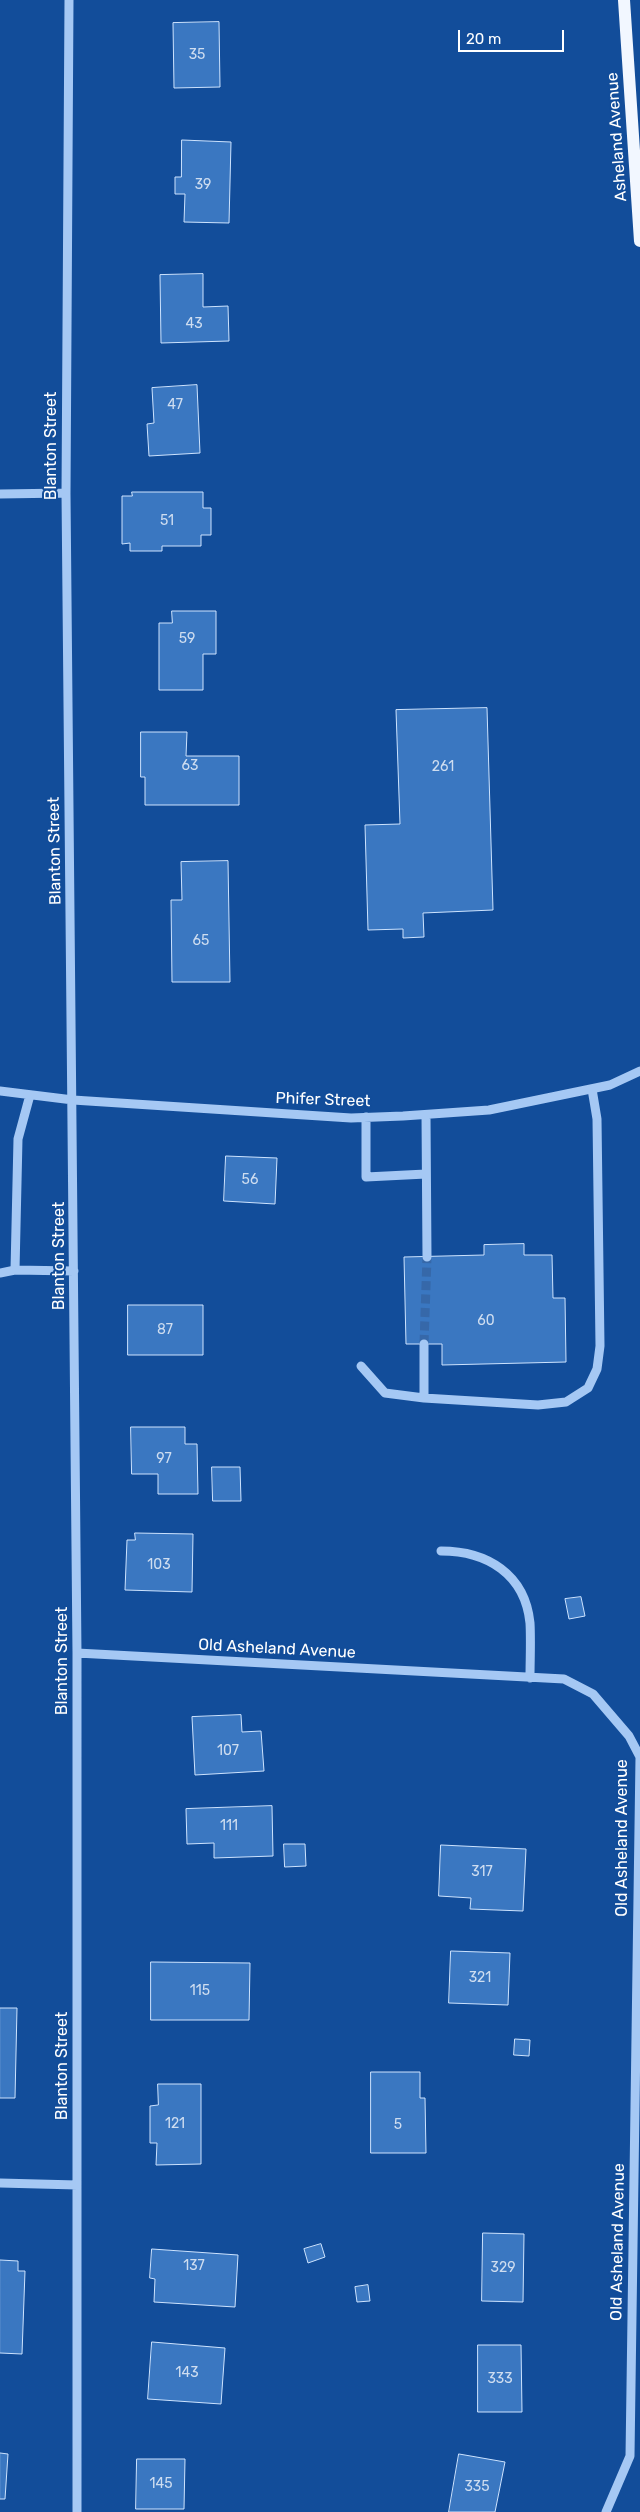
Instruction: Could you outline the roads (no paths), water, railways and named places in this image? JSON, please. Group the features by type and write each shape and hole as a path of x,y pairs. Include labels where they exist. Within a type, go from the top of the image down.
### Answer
{"main road":[{"name":"Asheland Avenue","path":"624,0 640,241"}],"street":[{"path":"63,0 69,0"},
{"name":"Blanton Street","path":"69,0 66,493 77,1653 77,2512"},
{"path":"0,494 66,493"},
{"name":"Phifer Street","path":"0,1091 73,1100 366,1117 489,1110 610,1085 640,1071"},
{"path":"361,1366 385,1393 424,1398 538,1405 566,1402 588,1388 597,1369 600,1346 597,1118 592,1089"},
{"path":"15,1270 18,1139 30,1095"},
{"path":"426,1115 426,1257"},
{"path":"366,1117 366,1176 426,1174"},
{"path":"0,1273 15,1270 74,1271"},
{"path":"424,1344 424,1398"},
{"path":"441,1551 455,1551 486,1559 504,1570 521,1590 530,1622 530,1678"},
{"name":"Old Asheland Avenue","path":"77,1653 564,1679 593,1694 629,1736 640,1757 630,2456 606,2512"},
{"path":"0,2183 77,2185"}],"tunnel":[{"path":"424,1344 427,1257"}]}
